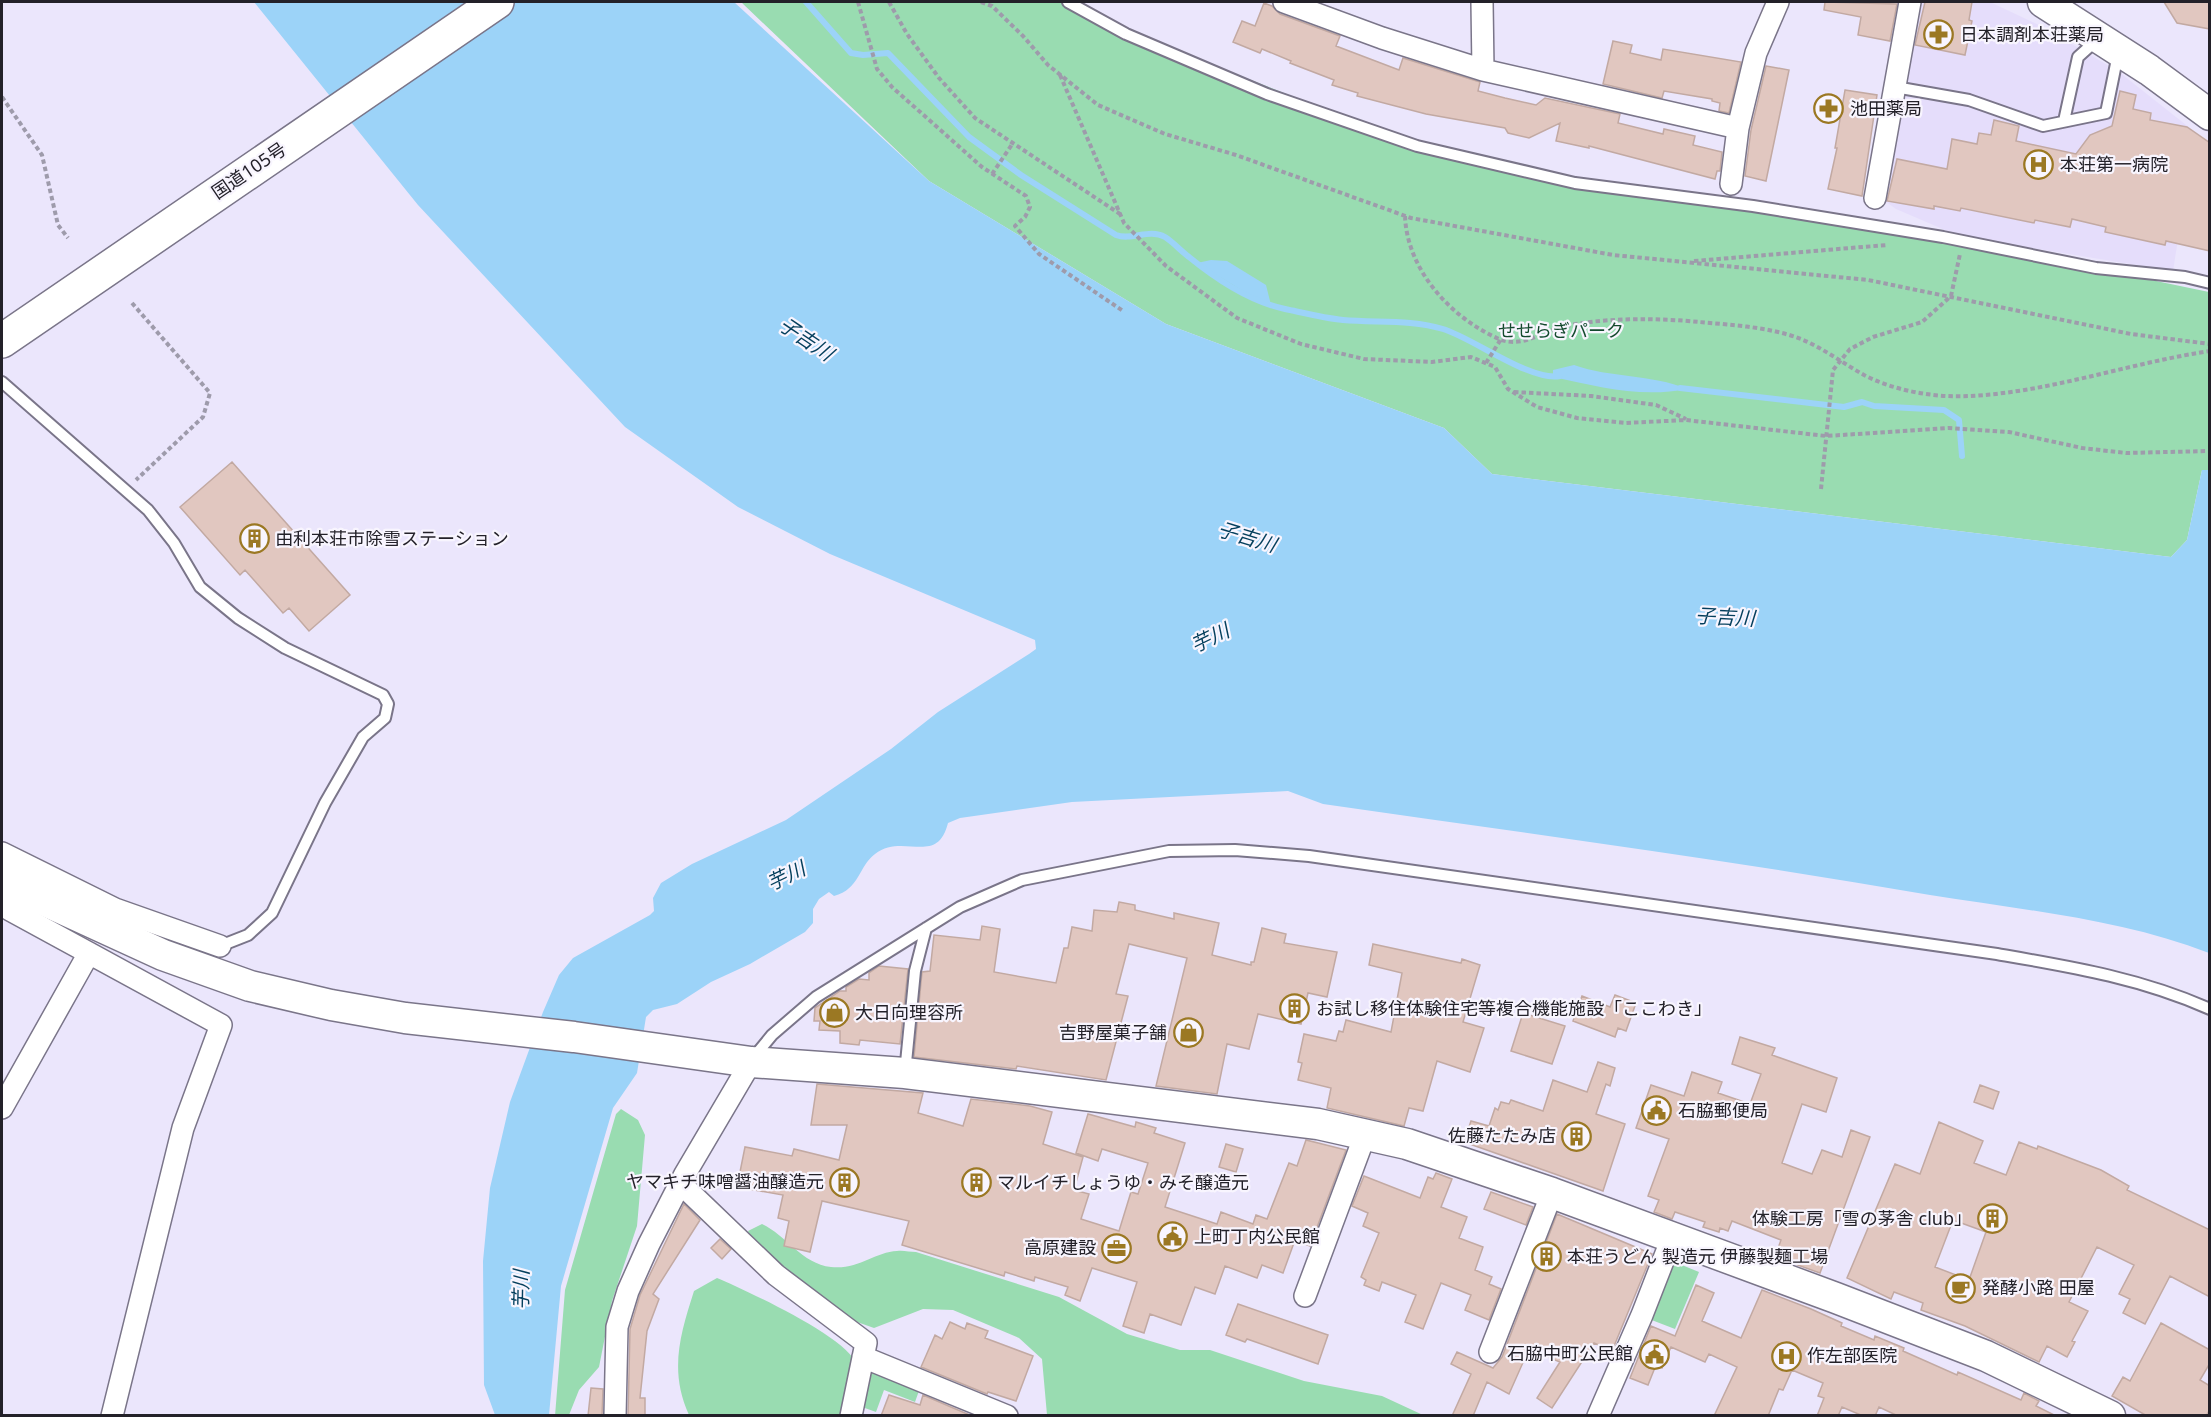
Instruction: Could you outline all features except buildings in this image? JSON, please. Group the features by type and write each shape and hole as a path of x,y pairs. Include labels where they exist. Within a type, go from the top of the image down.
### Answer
{"highway":[{"name":"国道105号","path":"2,341 497,2"}],"street":[{"path":"1284,2 1382,38 1483,70 1738,128"},
{"path":"1482,2 1483,70"},
{"path":"1731,184 1738,128 1756,53 1778,2"},
{"path":"1875,198 1910,2"},
{"path":"2043,2 2210,115"},
{"path":"2,853 115,909 220,946"},
{"path":"2,876 30,894 117,936 250,986 331,1005 405,1018 737,1059 904,1073 1318,1124 1407,1144 1552,1193 1986,1356 2105,1414"},
{"path":"2,902 10,910 221,1025 183,1128 112,1416"},
{"path":"2,1108 90,953"},
{"path":"615,1416 616,1327 649,1244 737,1059"},
{"path":"1305,1296 1365,1135"},
{"path":"680,1183 776,1275 866,1343 851,1416"},
{"path":"1490,1352 1552,1193"},
{"path":"1598,1416 1642,1316 1672,1238"},
{"path":"863,1357 1007,1416"}],"lane":[{"path":"1068,2 1126,34 1267,94 1418,146 1575,183 1753,206 1963,241 2096,268 2210,283"},
{"path":"1081,2 1104,22"},
{"path":"1895,87 1969,100 2043,126 2106,114 2109,45 2078,57 2064,121"},
{"path":"2,382 127,489 148,510 174,543 200,586 238,618 285,648 383,695 388,704 385,718 363,736 325,803 272,913 248,935 220,946"},
{"path":"737,1059 771,1035 816,997 960,907 1022,880 1169,851 1235,850 1309,856 2021,958 2102,973 2167,990 2210,1009"},
{"path":"904,1073 915,971 926,928"}],"path":[{"path":"858,2 877,69 892,87 993,173 1026,196 1030,207 1025,217 1015,226 1040,254 1123,311"},
{"path":"889,2 907,34 939,78 975,118 1120,214"},
{"path":"981,2 992,6 1060,75 1098,105 1165,134 1236,155 1405,216 1613,255 1868,280 2131,334 2210,344"},
{"path":"1060,75 1126,225 1166,266 1238,318 1301,344 1364,359 1432,362 1471,357 1495,367 1512,392 1537,406 1578,418 1626,423 1686,420 1826,436 1949,428 1974,429 2009,432 2082,448 2126,453 2210,450"},
{"path":"2,97 42,155 58,225 68,238"},
{"path":"993,173 1013,142"},
{"path":"1405,216 1405,233 1417,262 1439,296 1470,323 1501,339 1519,343 1561,327 1636,319 1755,328 1801,339 1868,376 1911,392 1968,397 2020,390 2171,357 2210,351"},
{"path":"1821,489 1833,370 1850,349 1874,337 1922,322 1952,296 1963,241"},
{"path":"1685,262 1895,244"},
{"path":"127,489 203,417 210,393 132,303"},
{"path":"1486,363 1501,339"},
{"path":"1512,392 1591,396 1656,405 1686,420"}],"shaded area":[{"name":"本荘第一病院","path":"1919,2 1990,2 2043,27 2119,72 2195,132 2173,271 1959,236 1896,209 1881,198"}],"green space":[{"name":"せせらぎパーク","path":"741,2 1070,2 1104,22 1418,146 1619,190 1963,241 2209,292 2209,470 2202,470 2187,540 2171,557 1492,474 1444,428 1166,324 929,181"},
{"path":"621,1109 638,1120 645,1135 637,1226 612,1301 599,1367 579,1390 569,1415 555,1416 565,1290 616,1114"},
{"path":"762,1224 811,1261 821,1265 850,1266 889,1252 916,1252 1059,1297 1127,1334 1180,1350 1210,1350 1304,1381 1382,1396 1423,1415 1047,1415 1042,1359 1019,1338 953,1310 923,1309 874,1328 843,1317 752,1242 748,1231"},
{"path":"1672,1261 1699,1272 1675,1329 1649,1319"},
{"path":"717,1278 795,1316 836,1342 850,1354 856,1370 846,1415 689,1415 679,1383 678,1368 684,1323 694,1291"},
{"path":"869,1370 920,1388 915,1402 884,1390 876,1412 862,1407"}],"water":[{"path":"254,2 734,2 929,181 1166,324 1444,428 1492,474 2171,557 2187,540 2202,470 2209,470 2209,953 2176,941 2071,917 1703,858 1323,804 1288,791 1072,802 960,818 948,823 943,836 936,843 918,847 897,846 886,848 875,854 869,859 854,883 843,893 834,896 829,892 819,899 813,909 813,923 805,932 750,964 711,982 677,1004 653,1010 646,1017 637,1073 613,1108 561,1286 549,1415 495,1415 484,1385 483,1261 490,1188 510,1102 559,975 573,958 650,915 654,911 653,898 661,883 692,864 786,820 891,749 938,712 1036,649 1035,640 830,554 738,507 625,427 418,205"},
{"path":"1211,260 1227,261 1266,285 1271,305 1258,300 1197,263"},
{"path":"1574,365 1674,384 1688,389 1637,392 1604,388 1553,377 1553,370"}],"waterway":[{"path":"806,2 851,53 863,55 888,53 969,137 1021,175 1116,235 1128,237 1153,234 1165,237 1222,281 1272,306 1336,319 1431,326 1455,334 1518,366 1548,376 1560,376"},
{"path":"1680,388 1844,407 1862,402 1874,406 1944,410 1959,420 1962,456"}],"place":[{"name":"日本調剤本荘薬局","path":"1939,35"},
{"name":"池田薬局","path":"1829,109"},
{"name":"本荘第一病院","path":"2039,165"},
{"name":"由利本荘市除雪ステーション","path":"254,539"},
{"name":"お試し移住体験住宅等複合機能施設「ここわき」","path":"1295,1009"},
{"name":"大日向理容所","path":"834,1013"},
{"name":"吉野屋菓子舗","path":"1188,1033"},
{"name":"石脇郵便局","path":"1657,1111"},
{"name":"佐藤たたみ店","path":"1577,1136"},
{"name":"ヤマキチ味噌醤油醸造元","path":"845,1182"},
{"name":"マルイチしょうゆ・みそ醸造元","path":"976,1183"},
{"name":"体験工房「雪の茅舎 club」","path":"1993,1219"},
{"name":"上町丁内公民館","path":"1173,1237"},
{"name":"高原建設","path":"1117,1248"},
{"name":"本荘うどん 製造元 伊藤製麺工場","path":"1546,1257"},
{"name":"発酵小路 田屋","path":"1961,1288"},
{"name":"石脇中町公民館","path":"1654,1354"},
{"name":"作左部医院","path":"1786,1356"}],"water label":[{"name":"子吉川","path":"806,339"},
{"name":"子吉川","path":"1247,537"},
{"name":"子吉川","path":"1725,617"},
{"name":"芋川","path":"1210,638"},
{"name":"芋川","path":"786,876"},
{"name":"芋川","path":"521,1290"}]}
